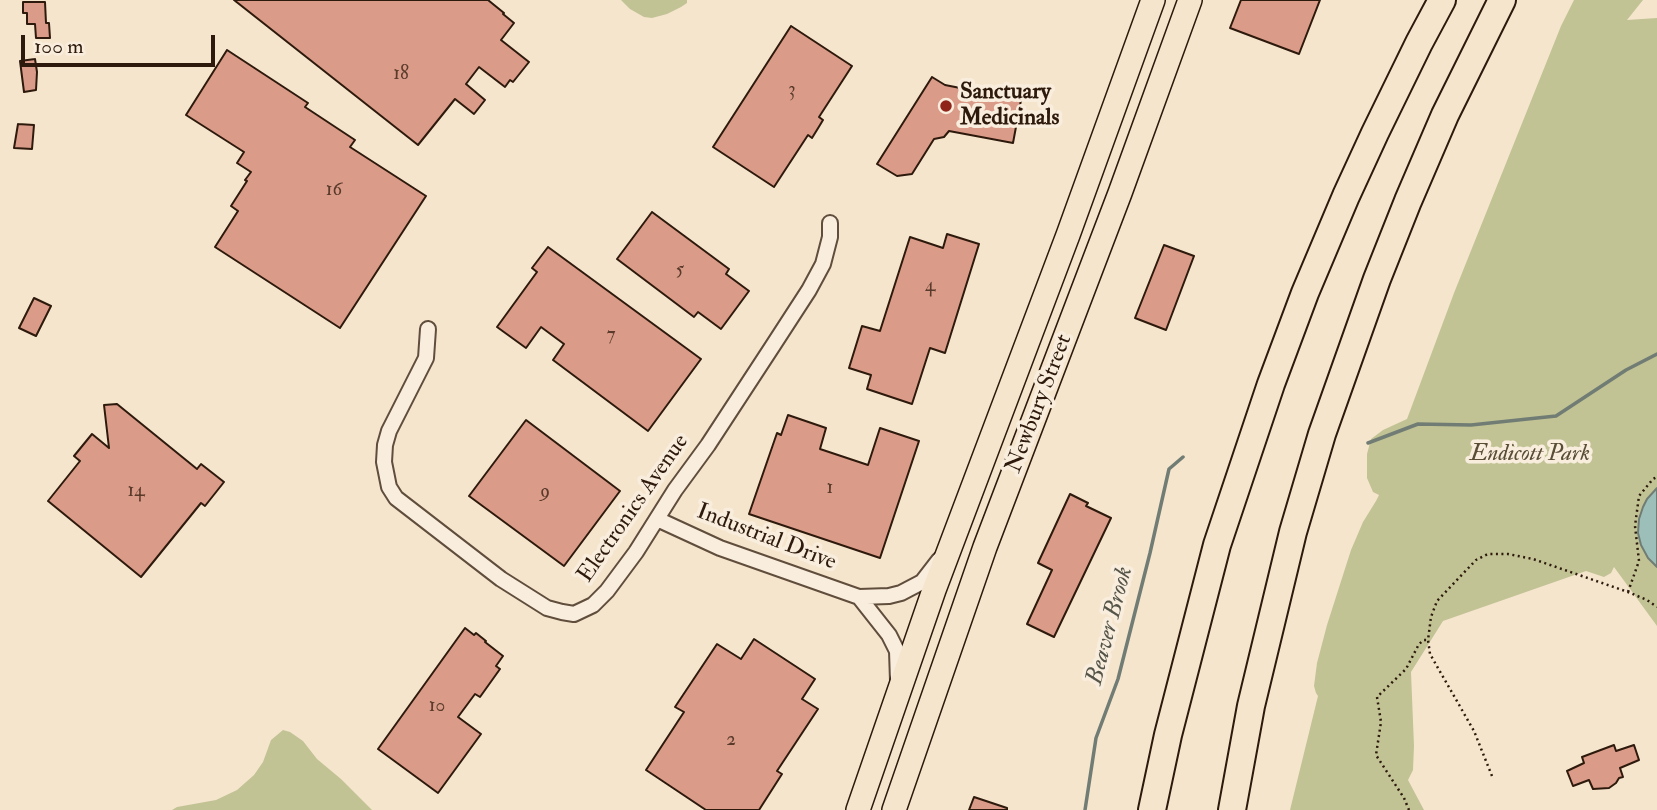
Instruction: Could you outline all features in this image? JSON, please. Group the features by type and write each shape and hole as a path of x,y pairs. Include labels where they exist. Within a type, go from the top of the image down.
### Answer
{"highway":[{"path":"1152,810 1217,545 1271,384 1305,293 1346,196 1391,99 1442,0"},
{"path":"1232,810 1257,679 1293,532 1322,434 1408,201 1445,115 1502,0"}],"main road":[{"name":"Newbury Street","path":"858,810 950,547 1069,235 1153,0"},
{"name":"Newbury Street","path":"894,810 985,547 1111,217 1190,0"}],"street":[{"name":"Electronics Avenue","path":"428,329 426,358 389,431 385,445 384,462 389,487 396,498 502,579 547,608 574,614 593,605 607,591 636,552 809,290 823,264 830,237 830,223"},
{"name":"Industrial Drive","path":"657,519 720,548 859,597 889,596 910,589 922,582 950,547"},
{"path":"859,597 889,635 897,651 897,696"}],"path":[{"path":"1628,592 1639,561 1635,526 1639,496 1657,477"},
{"path":"1492,775 1474,731 1430,653 1428,640 1431,617 1437,601 1476,560 1488,554 1508,554 1533,559 1628,592 1657,607"},
{"path":"1409,810 1376,755 1381,722 1377,697 1406,669 1419,644 1428,640"}],"green space":[{"path":"621,0 687,0 687,3 667,14 652,18 644,17 630,9"},
{"name":"Endicott Park","path":"1574,0 1643,0 1627,20 1657,18 1657,626 1614,567 1611,573 1604,577 1586,571 1443,621 1411,672 1414,746 1413,770 1408,780 1424,810 1290,810 1318,696 1314,686 1327,625 1351,550 1379,495 1373,492 1367,478 1367,454 1371,439 1407,419 1454,293 1561,26"},
{"path":"283,730 303,741 317,759 372,810 172,810 216,800 237,790 254,775 263,762 271,740"}],"water":[{"path":"1657,488 1657,567 1648,558 1638,533 1643,507"}],"building":[{"path":"234,0 488,0 514,23 501,40 529,62 513,82 510,80 505,87 479,67 466,84 485,100 474,114 455,99 418,145"},
{"path":"1241,0 1320,0 1299,54 1230,28"},
{"path":"23,2 45,2 50,38 36,38 35,24 27,24"},
{"path":"791,26 852,66 819,117 823,120 812,138 808,135 774,187 713,147"},
{"path":"227,50 308,103 305,107 355,140 350,147 426,196 340,328 215,247 238,211 231,206 251,172 237,163 244,152 186,115"},
{"path":"35,59 36,90 24,92 20,61"},
{"path":"932,77 945,85 1021,100 1013,143 949,131 944,137 934,139 912,174 897,176 877,164"},
{"path":"18,124 34,125 32,149 14,148"},
{"path":"652,212 729,269 726,274 749,291 721,329 698,312 694,317 617,259"},
{"path":"947,234 979,244 945,353 930,348 912,404 867,389 871,375 849,368 862,326 880,331 910,237 943,248"},
{"path":"1164,245 1194,256 1166,330 1135,318"},
{"path":"548,247 701,359 648,431 553,360 564,344 541,327 526,348 497,327 537,272 532,268"},
{"path":"34,298 51,306 36,336 19,328"},
{"path":"117,404 197,469 201,464 224,482 205,506 201,503 141,577 48,501 80,461 74,456 92,434 109,448 104,405"},
{"path":"788,415 826,428 820,449 868,465 880,428 919,441 880,558 749,514 777,433 781,435"},
{"path":"526,420 620,491 564,566 469,496"},
{"path":"1070,494 1088,503 1086,506 1111,518 1054,637 1027,624 1052,570 1038,563"},
{"path":"465,628 474,635 476,633 503,656 496,666 500,669 480,697 475,694 458,717 481,734 438,793 378,749"},
{"path":"754,639 815,679 802,699 818,709 777,771 782,774 759,810 706,810 646,770 684,712 675,707 717,644 741,659"},
{"path":"1614,745 1616,751 1634,745 1639,760 1620,768 1623,777 1609,788 1593,789 1589,780 1573,786 1567,771 1584,763 1582,757"},
{"path":"974,797 1007,808 1007,810 969,810"}],"waterway":[{"name":"Beaver Brook","path":"1368,443 1418,424 1471,425 1556,416 1626,370 1657,354"},
{"name":"Beaver Brook","path":"1085,810 1096,738 1118,679 1169,469 1183,457"}],"place":[{"name":"Sanctuary Medicinals","path":"946,106"}]}
